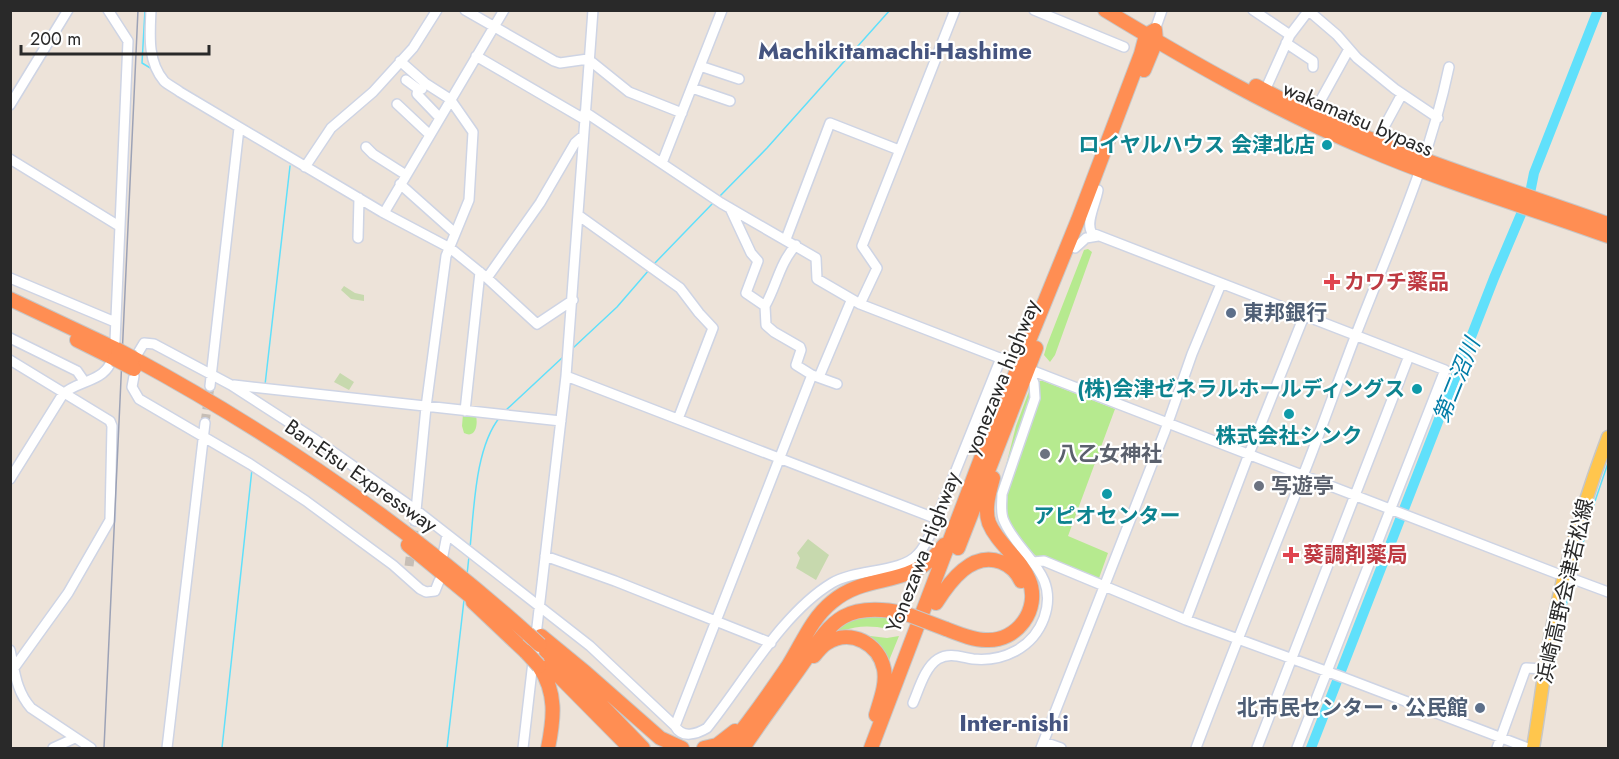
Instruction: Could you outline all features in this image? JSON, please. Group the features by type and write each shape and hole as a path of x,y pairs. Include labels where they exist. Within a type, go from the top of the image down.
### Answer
{"highway":[{"name":"wakamatsu bypass","path":"1105,10 1338,136 1538,205 1608,236"},
{"name":"wakamatsu bypass","path":"1123,10 1152,35"},
{"name":"yonezawa highway","path":"880,748 1014,404 1024,367 1098,190 1152,35"},
{"name":"Yonezawa Highway","path":"871,748 980,461 1024,367 1140,54 1152,35"},
{"name":"wakamatsu bypass","path":"1263,95 1313,114 1423,165"},
{"name":"wakamatsu bypass","path":"1538,205 1608,224"},
{"name":"Ban-Etsu Expressway","path":"10,299 135,364 288,459 443,568 493,610"},
{"name":"Ban-Etsu Expressway","path":"10,310 114,353"},
{"path":"736,748 823,632 844,616 871,609 905,610 947,625 976,639 996,640 1006,637 1024,622 1029,613 1032,591 1029,580 1021,565 993,531 987,512 994,471 1014,404"},
{"path":"793,669 811,626 834,600 852,590 908,575 925,566 938,554 953,534"},
{"path":"936,603 954,579 978,561 996,560 1005,563 1017,574 1023,588 1023,604 1015,620 1008,626 993,631 982,631 947,625"},
{"name":"Ban-Etsu Expressway","path":"443,568 460,575 493,610"},
{"path":"493,610 586,689 643,748"},
{"path":"493,610 534,645 630,748"},
{"path":"793,669 835,639 854,637 866,642 876,651 881,659 885,677 866,748"},
{"path":"534,645 549,684 554,705 548,748"},
{"path":"534,645 586,673 651,731 660,738 682,748"},
{"path":"704,748 724,740 757,718"},
{"path":"728,748 757,718"},
{"path":"743,748 757,718"}],"main road":[{"name":"浜崎高野会津若松線","path":"1533,748 1545,669 1567,577 1592,481 1608,436"}],"street":[{"path":"10,105 68,10"},
{"path":"10,479 63,394 105,372 114,353 128,41 108,10"},
{"path":"151,10 149,42 156,66 164,81 305,167 450,248 484,275 537,324 573,300"},
{"path":"305,167 331,128 373,93 419,41 437,10"},
{"path":"465,10 554,61 560,63 588,59 629,92 682,113"},
{"path":"384,213 504,10"},
{"path":"523,748 566,376 593,10"},
{"path":"662,163 722,10"},
{"path":"675,726 780,459 816,376 877,268 862,246 955,10"},
{"path":"1034,10 1124,47"},
{"path":"1152,35 1162,10"},
{"path":"1253,10 1313,60 1313,67"},
{"path":"1263,95 1288,39 1309,11 1337,35 1357,58 1402,94 1438,118"},
{"path":"1313,114 1348,49"},
{"path":"476,56 585,115 721,203 796,245 816,258 817,279 856,302 1608,592"},
{"path":"400,61 422,86"},
{"path":"700,66 739,80"},
{"path":"1196,748 1423,165 1438,118 1449,67"},
{"path":"406,80 450,99 473,132 469,200 446,256 426,407 415,521"},
{"path":"422,86 417,94 440,118"},
{"path":"692,88 730,101"},
{"path":"1376,142 1402,94"},
{"path":"397,104 430,135"},
{"path":"786,239 830,123 899,150"},
{"path":"210,386 239,128"},
{"path":"465,411 484,275 540,203 575,142 583,136"},
{"path":"366,147 406,175"},
{"path":"10,159 119,226"},
{"path":"400,184 454,233"},
{"path":"1098,190 1088,227 1092,233 1445,370 1398,512 1335,675 1297,748"},
{"path":"358,238 359,198"},
{"path":"730,208 751,253 758,261 746,293 765,306"},
{"path":"578,215 680,288 714,328 678,420"},
{"path":"1075,248 1086,238 1098,236"},
{"path":"796,245 783,262 776,284 765,306 765,325 800,347 796,365 837,384"},
{"path":"10,278 115,322"},
{"path":"1061,748 1042,745 1221,284"},
{"path":"1186,620 1304,316"},
{"path":"10,338 77,371 84,381"},
{"path":"447,535 438,587 435,591 426,592 359,539 252,465 140,399 132,387 135,364 144,343 154,344 231,385 322,444 416,510 590,646 678,731 685,734 694,734 707,728 732,698 771,643 803,605 834,581 859,573 891,568 917,556 937,519 1001,358"},
{"path":"1257,748 1409,356"},
{"path":"10,360 110,421 112,426 110,520 68,593 14,668"},
{"path":"913,703 931,664 939,658 948,655 973,659 1011,654 1030,639 1043,620 1047,599 1044,578 1003,520 1001,509 1002,494 1035,398 1034,383 1024,367"},
{"path":"566,376 937,519"},
{"path":"231,385 561,421"},
{"path":"167,748 205,423"},
{"path":"545,556 615,581 771,643"},
{"path":"1033,562 1044,561 1186,620 1528,748"},
{"path":"408,578 409,566"},
{"path":"10,650 14,668 15,693 31,708 91,748"},
{"path":"1497,748 1526,668 1545,669"},
{"path":"54,748 75,738"}],"green space":[{"path":"1088,249 1092,252 1055,355 1050,362 1044,355 1047,345 1084,250"},
{"path":"344,286 355,293 364,295 364,301 351,299 341,290"},
{"path":"340,373 354,382 349,390 334,382"},
{"path":"1043,381 1115,409 1068,536 1108,553 1098,581 1036,556 1006,528 1000,489 1016,426 1032,383"},
{"path":"463,414 476,416 477,423 471,434 464,433"},
{"path":"808,539 829,555 816,580 796,568 800,558 797,553"},
{"path":"870,612 893,617 898,623 889,629 853,628 819,641 828,630"},
{"path":"862,635 887,638 899,636 888,663"}],"waterway":[{"path":"145,10 142,63 152,69"},
{"path":"719,197 767,148 890,10"},
{"name":"第二沼川","path":"1311,748 1494,278 1530,193 1534,173 1598,10"},
{"path":"246,126 292,153"},
{"path":"265,385 290,166"},
{"path":"654,264 713,203"},
{"path":"573,348 617,307 649,270"},
{"path":"505,411 563,357"},
{"path":"470,548 477,479 485,445 500,417"},
{"path":"1574,576 1608,463"},
{"path":"222,748 252,469"},
{"path":"467,575 469,556"},
{"path":"1560,633 1571,584"},
{"path":"447,748 464,600"}],"tunnel":[{"path":"205,423 210,386"},
{"path":"409,566 415,521"}],"railway":[{"path":"104,748 138,10"}],"place":[{"name":"ロイヤルハウス 会津北店","path":"1327,145"},
{"name":"カワチ薬品","path":"1332,282"},
{"name":"東邦銀行","path":"1231,313"},
{"name":"(株)会津ゼネラルホールディングス","path":"1417,389"},
{"name":"株式会社シンク","path":"1289,414"},
{"name":"八乙女神社","path":"1045,454"},
{"name":"写遊亭","path":"1259,486"},
{"name":"アピオセンター","path":"1107,494"},
{"name":"葵調剤薬局","path":"1291,555"},
{"name":"北市民センター・公民館","path":"1480,708"}],"district":[{"name":"Machikitamachi-Hashime","path":"895,50"},
{"name":"Inter-nishi","path":"1014,722"}]}
